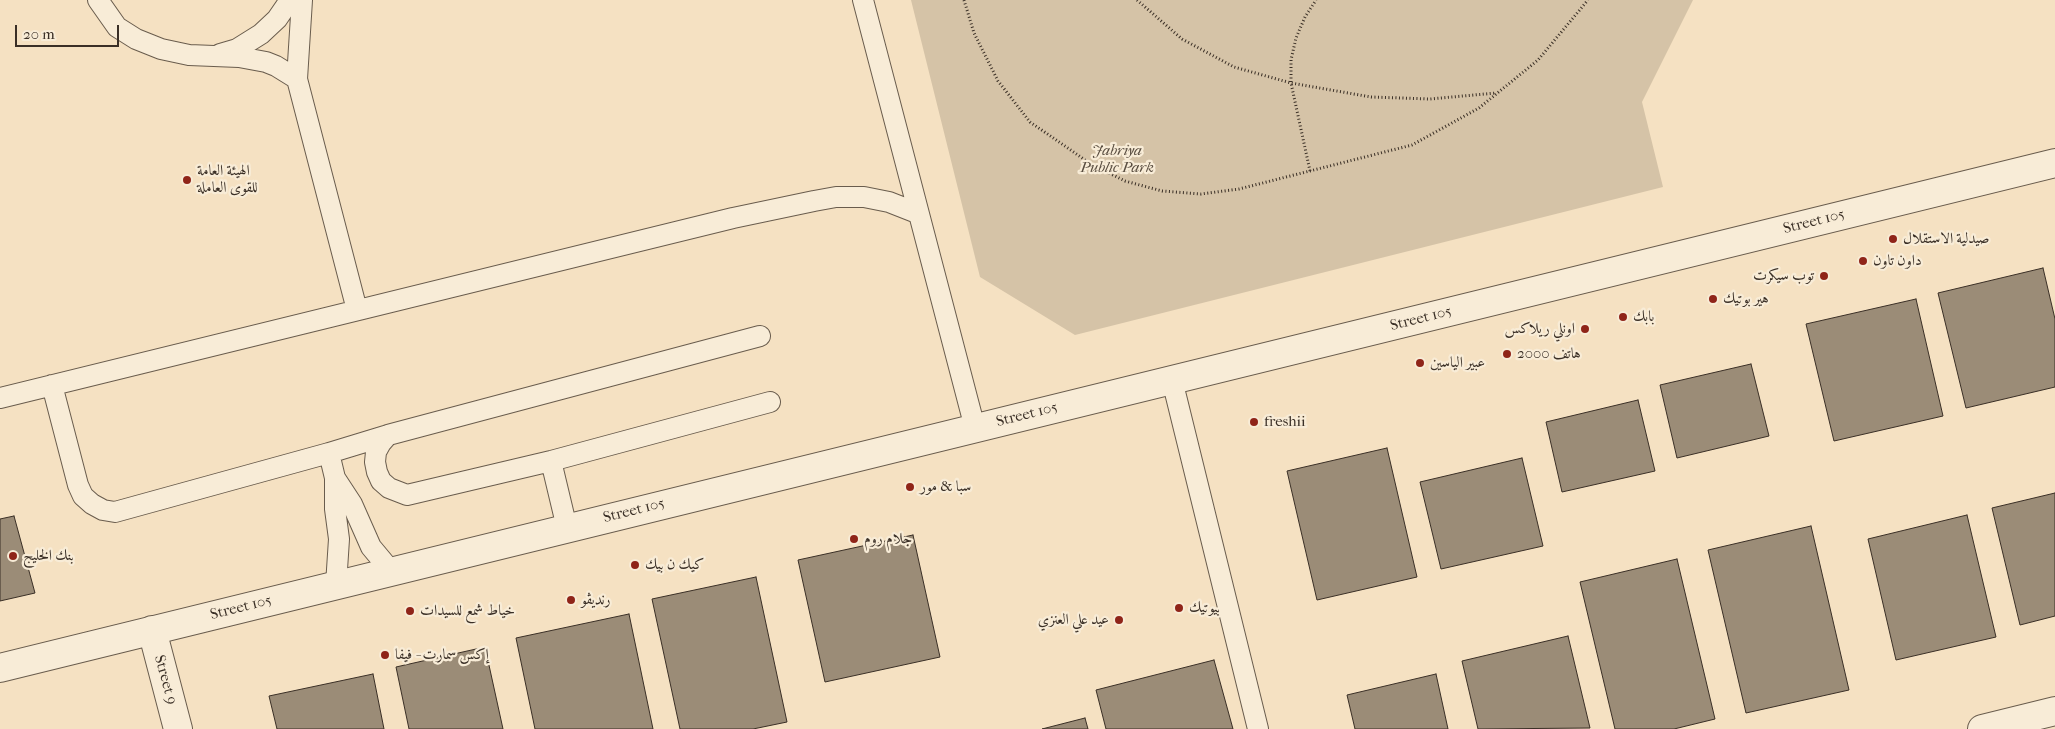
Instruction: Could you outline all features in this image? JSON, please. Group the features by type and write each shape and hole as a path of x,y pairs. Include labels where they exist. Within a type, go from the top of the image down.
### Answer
{"street":[{"name":"Street 105","path":"0,668 2055,163"},
{"name":"Street 9","path":"152,630 178,729"},
{"path":"1982,729 2010,726 2055,711"}],"lane":[{"path":"98,0 117,27 136,39 161,49 189,54 239,57 266,62 276,66 297,80"},
{"path":"216,55 237,49 261,34 277,19 290,0"},
{"path":"302,0 297,80 357,310"},
{"path":"863,0 917,213 975,428"},
{"path":"0,398 733,218 814,200 836,197 864,197 889,202 917,213"},
{"path":"52,385 78,485 83,496 103,510 115,512 388,435 760,336"},
{"path":"1172,380 1258,729"},
{"path":"388,435 376,452 377,472 389,488 407,495 550,461 770,402"},
{"path":"329,453 335,478 335,509 339,539 336,585"},
{"path":"550,461 567,528"},
{"path":"335,478 352,504 371,547 391,571"}],"path":[{"path":"964,0 974,33 1003,88 1030,122 1090,164 1125,181 1162,192 1201,194 1239,189 1412,145 1479,108 1538,60 1588,0"},
{"path":"1137,0 1182,39 1234,67 1291,83 1371,97 1430,99 1497,93"},
{"path":"1310,171 1291,83 1291,60 1296,38 1305,16 1316,0"}],"green space":[{"name":"Jabriya Public Park","path":"911,0 1693,0 1642,102 1663,187 1075,335 980,277"}],"building":[{"path":"2043,268 2055,319 2055,387 1966,408 1938,293"},
{"path":"1916,299 1943,416 1834,441 1806,324"},
{"path":"1751,364 1769,436 1677,458 1660,385"},
{"path":"1638,400 1655,471 1562,492 1546,422"},
{"path":"1387,448 1417,577 1317,600 1287,471"},
{"path":"1522,458 1543,546 1441,569 1420,482"},
{"path":"2055,493 2055,616 2020,625 1992,508"},
{"path":"1967,515 1996,637 1896,660 1868,539"},
{"name":"بنك الخليج","path":"14,516 35,593 0,601 0,519"},
{"path":"1811,526 1849,690 1746,713 1708,550"},
{"path":"913,535 940,657 825,682 798,560"},
{"path":"1677,559 1715,719 1674,729 1615,729 1580,582"},
{"path":"756,577 787,722 753,729 680,729 652,599"},
{"path":"629,614 653,729 535,729 516,638"},
{"path":"1568,636 1590,728 1478,729 1462,661"},
{"path":"485,647 503,729 409,729 396,667"},
{"path":"1214,660 1233,729 1106,729 1096,690"},
{"path":"373,674 384,729 277,729 269,696"},
{"path":"1436,674 1448,729 1355,729 1347,695"},
{"path":"1085,718 1088,729 1042,729"}],"place":[{"name":"الهيئة العامة للقوى العاملة","path":"187,180"},
{"name":"صيدلية الاستقلال","path":"1893,239"},
{"name":"داون تاون","path":"1863,261"},
{"name":"توب سيكرت","path":"1824,276"},
{"name":"هير بوتيك","path":"1713,299"},
{"name":"بابك","path":"1623,317"},
{"name":"اونلي ريلاكس","path":"1585,329"},
{"name":"هاتف 2000","path":"1507,354"},
{"name":"عبير الياسين","path":"1420,363"},
{"name":"freshii","path":"1254,422"},
{"name":"سبا & مور","path":"910,487"},
{"name":"جلام روم","path":"854,539"},
{"name":"بنك الخليج","path":"13,556"},
{"name":"كيك ن بيك","path":"635,565"},
{"name":"رنديڤو","path":"571,600"},
{"name":"بيوتيك","path":"1179,608"},
{"name":"خياط شمع للسيدات","path":"410,611"},
{"name":"عيد علي العنزي","path":"1119,620"},
{"name":"إكس سمارت - فيفا","path":"385,655"}]}
